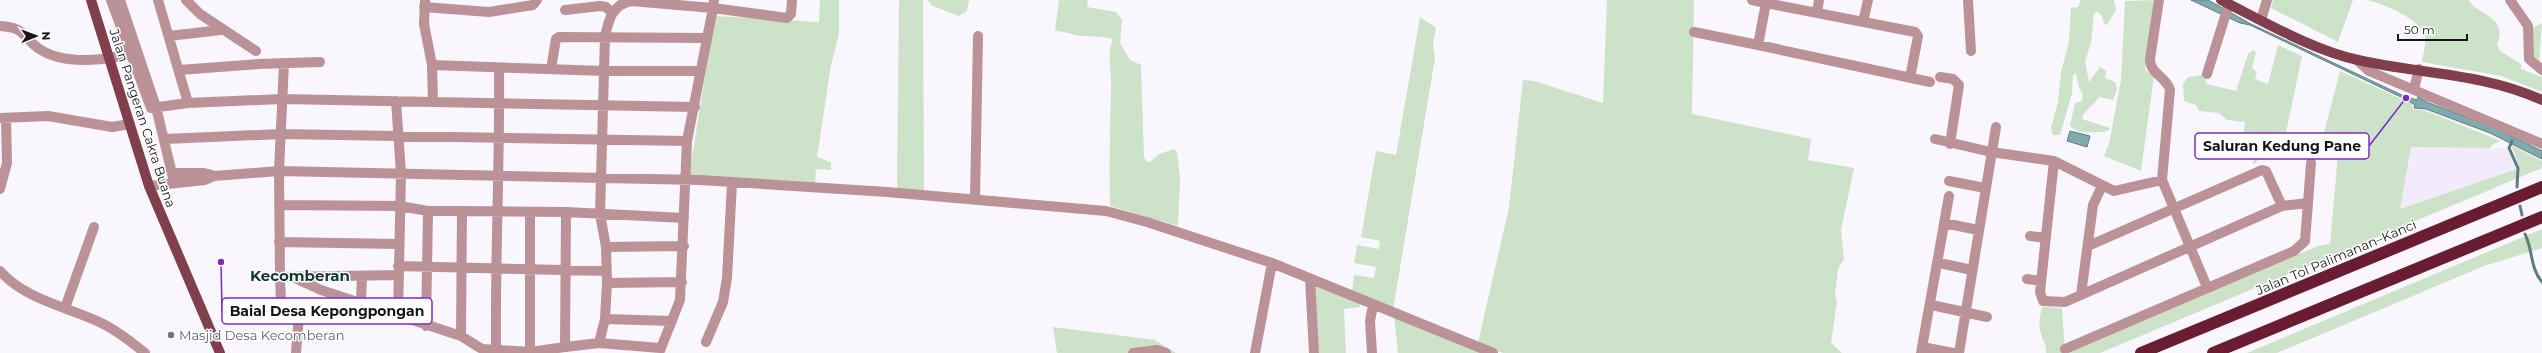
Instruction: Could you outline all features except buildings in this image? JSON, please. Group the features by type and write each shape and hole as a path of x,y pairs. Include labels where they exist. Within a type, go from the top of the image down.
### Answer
{"highway":[{"name":"Jalan Tol Palimanan–Kanci","path":"2141,353 2542,187"},
{"path":"2213,353 2542,217"}],"main road":[{"name":"Jalan Pangeran Cakra Buana","path":"91,0 102,59 121,126 150,186 220,353"},
{"path":"2225,7 2261,20 2299,38 2357,60 2494,83 2542,100"}],"street":[{"path":"111,0 156,107 174,177"},
{"path":"120,0 134,52"},
{"path":"158,0 188,103"},
{"path":"186,0 200,14 221,30 256,52"},
{"path":"433,102 432,65 424,24 424,3 489,12 533,5 536,0"},
{"path":"599,343 605,319 607,284 606,247 600,214 605,106 605,36 612,12 626,1 713,4 787,18 791,14 792,0"},
{"path":"1752,0 1766,1 1817,13 1915,32 1918,36 1910,78"},
{"path":"1817,13 1819,0"},
{"path":"1863,22 1868,0"},
{"path":"1968,0 1971,51"},
{"path":"2159,0 2150,64 2151,68 2167,83 2170,90 2162,180 2175,208 2206,287"},
{"path":"2261,20 2267,0"},
{"path":"2510,0 2528,26 2529,59 2542,70"},
{"path":"1758,45 1766,1"},
{"path":"295,278 321,290 361,302 426,326 461,336 482,349 530,352 599,343 660,351 680,300 684,246 687,141 695,107 713,4"},
{"path":"565,10 600,6 606,7 612,12"},
{"path":"2207,74 2225,7"},
{"path":"0,26 18,29 38,48 77,60 102,59 134,52"},
{"path":"169,36 221,30"},
{"path":"1694,32 1930,82"},
{"path":"551,69 558,38 605,36 706,38"},
{"path":"975,199 978,36"},
{"path":"2357,60 2369,70 2542,144"},
{"path":"179,70 320,62"},
{"path":"284,63 279,171 281,303 298,313 301,319 296,353"},
{"path":"432,65 605,71 701,71"},
{"path":"496,350 495,268 500,174 500,68"},
{"path":"2414,89 2419,70"},
{"path":"1940,77 1953,79 1959,84 1950,144"},
{"path":"156,107 188,103 282,100 695,107"},
{"path":"396,101 401,173 398,316"},
{"path":"0,189 6,168 3,118 48,116 121,126"},
{"path":"1958,353 1996,127"},
{"path":"165,138 281,134 398,135 500,139 687,141"},
{"path":"1935,139 1950,144 1991,152 2054,160 2102,186 2119,190 2162,180"},
{"path":"2054,160 2041,281 2040,298 2043,301 2065,302 2282,206 2308,204"},
{"path":"2065,348 2294,251 2303,245 2311,163"},
{"path":"2088,246 2262,170 2266,171 2282,206"},
{"path":"150,186 174,177 205,180 214,176 279,171 500,174 686,180 887,192 1113,213 1272,263 1493,353"},
{"path":"1949,181 1985,188"},
{"path":"706,342 723,302 726,284 732,183"},
{"path":"2081,295 2093,205 2102,186"},
{"path":"1949,196 1922,350 1953,353"},
{"path":"279,205 400,206 428,211 498,213 566,212 684,218"},
{"path":"426,326 428,211"},
{"path":"461,336 460,267 462,211"},
{"path":"565,347 564,270 566,212"},
{"path":"530,213 530,352"},
{"path":"1944,223 1978,230"},
{"path":"65,308 94,227"},
{"path":"2030,236 2046,238"},
{"path":"279,242 399,244"},
{"path":"606,247 684,246"},
{"path":"1255,353 1272,263"},
{"path":"1944,264 1972,270"},
{"path":"280,277 362,276 398,270 460,267 606,271"},
{"path":"0,271 30,294 112,328 145,353"},
{"path":"361,302 362,276"},
{"path":"1310,279 1314,353"},
{"path":"2027,279 2041,281"},
{"path":"607,284 682,282"},
{"path":"1372,353 1370,321 1373,305"},
{"path":"1936,306 1987,317"},
{"path":"605,319 672,321"},
{"path":"1134,353 1157,350 1166,353"}],"shaded area":[{"path":"820,0 839,0 839,34 831,65 817,157 831,162 831,170 816,169 815,184 689,175 715,16 819,22"},
{"path":"899,0 923,0 924,192 897,190"},
{"path":"927,0 969,0 967,11 959,16 933,6"},
{"path":"1059,0 1088,0 1087,7 1116,12 1122,20 1120,43 1130,60 1141,65 1144,157 1146,161 1150,162 1159,154 1174,149 1177,152 1180,178 1178,226 1110,206 1110,51 1113,39 1080,36 1055,31"},
{"path":"1607,0 1694,0 1692,114 1811,139 1808,160 1854,168 1841,230 1844,259 1838,269 1835,295 1837,301 1831,343 1842,353 1503,353 1478,343 1509,207 1523,80 1534,81 1603,103"},
{"path":"2081,0 2114,0 2116,10 2107,25 2104,24 2102,16 2097,11 2094,14 2091,43 2085,61 2089,82 2100,67 2106,71 2105,78 2115,82 2117,89 2113,100 2099,97 2085,112 2082,119 2110,128 2108,131 2082,132 2077,131 2070,125 2075,103 2082,101 2083,94 2079,88 2076,73 2073,75 2072,93 2060,135 2053,135 2051,128 2058,102 2061,72 2069,42 2071,8 2078,7"},
{"path":"2157,0 2145,70 2154,75 2141,171 2104,156 2109,144 2121,80 2125,1"},
{"path":"2191,0 2208,0 2251,24 2406,97 2417,100 2418,97 2429,103 2492,127 2542,151 2542,159 2490,133 2426,109 2414,108 2415,105 2405,99 2250,25 2240,23"},
{"path":"2273,0 2353,0 2338,42 2271,8"},
{"path":"2367,0 2469,0 2472,5 2495,21 2499,27 2497,44 2500,51 2521,64 2521,69 2542,77 2542,92 2501,76 2422,62 2425,37 2417,24 2401,13"},
{"path":"1420,17 1436,28 1433,44 1435,58 1393,310 1352,292 1354,275 1374,278 1376,267 1354,263 1357,245 1379,249 1380,241 1361,237 1376,151 1396,155"},
{"path":"2542,23 2539,65 2532,53 2532,38 2533,28"},
{"path":"2278,45 2302,56 2282,152 2259,159 2253,165 2257,135 2244,133 2245,122 2227,120 2219,113 2199,111 2196,105 2184,101 2183,84 2188,77 2203,75 2207,84 2236,91 2248,54 2253,50 2256,52 2252,68 2257,72 2255,79 2268,84"},
{"path":"2340,71 2404,100 2413,105 2412,109 2426,111 2501,141 2493,144 2490,148 2411,147 2400,209 2520,168 2511,145 2542,161 2542,168 2100,353 2046,353 2040,327 2042,307 2062,308 2065,351 2318,246 2330,244 2338,154 2319,152"},
{"path":"2070,131 2090,136 2087,147 2067,141"},
{"path":"2411,147 2508,148 2517,169 2400,210"},
{"path":"2542,229 2542,248 2484,266 2277,353 2247,353"},
{"path":"1313,283 1360,302 1360,307 1344,309 1346,353 1318,353"},
{"path":"1394,316 1484,353 1398,353"},
{"path":"1053,327 1155,340 1176,353 1057,353"}],"waterway":[{"path":"2512,141 2509,148 2518,168 2517,187"},
{"path":"2520,206 2522,215"},
{"path":"2525,234 2528,240 2535,271 2542,282"}],"place":[{"name":"Saluran Kedung Pane","path":"2406,98"},
{"name":"Baial Desa Kepongpongan","path":"221,262"},
{"name":"Masjid Desa Kecomberan","path":"171,335"}],"district":[{"name":"Kecomberan","path":"300,275"}]}
